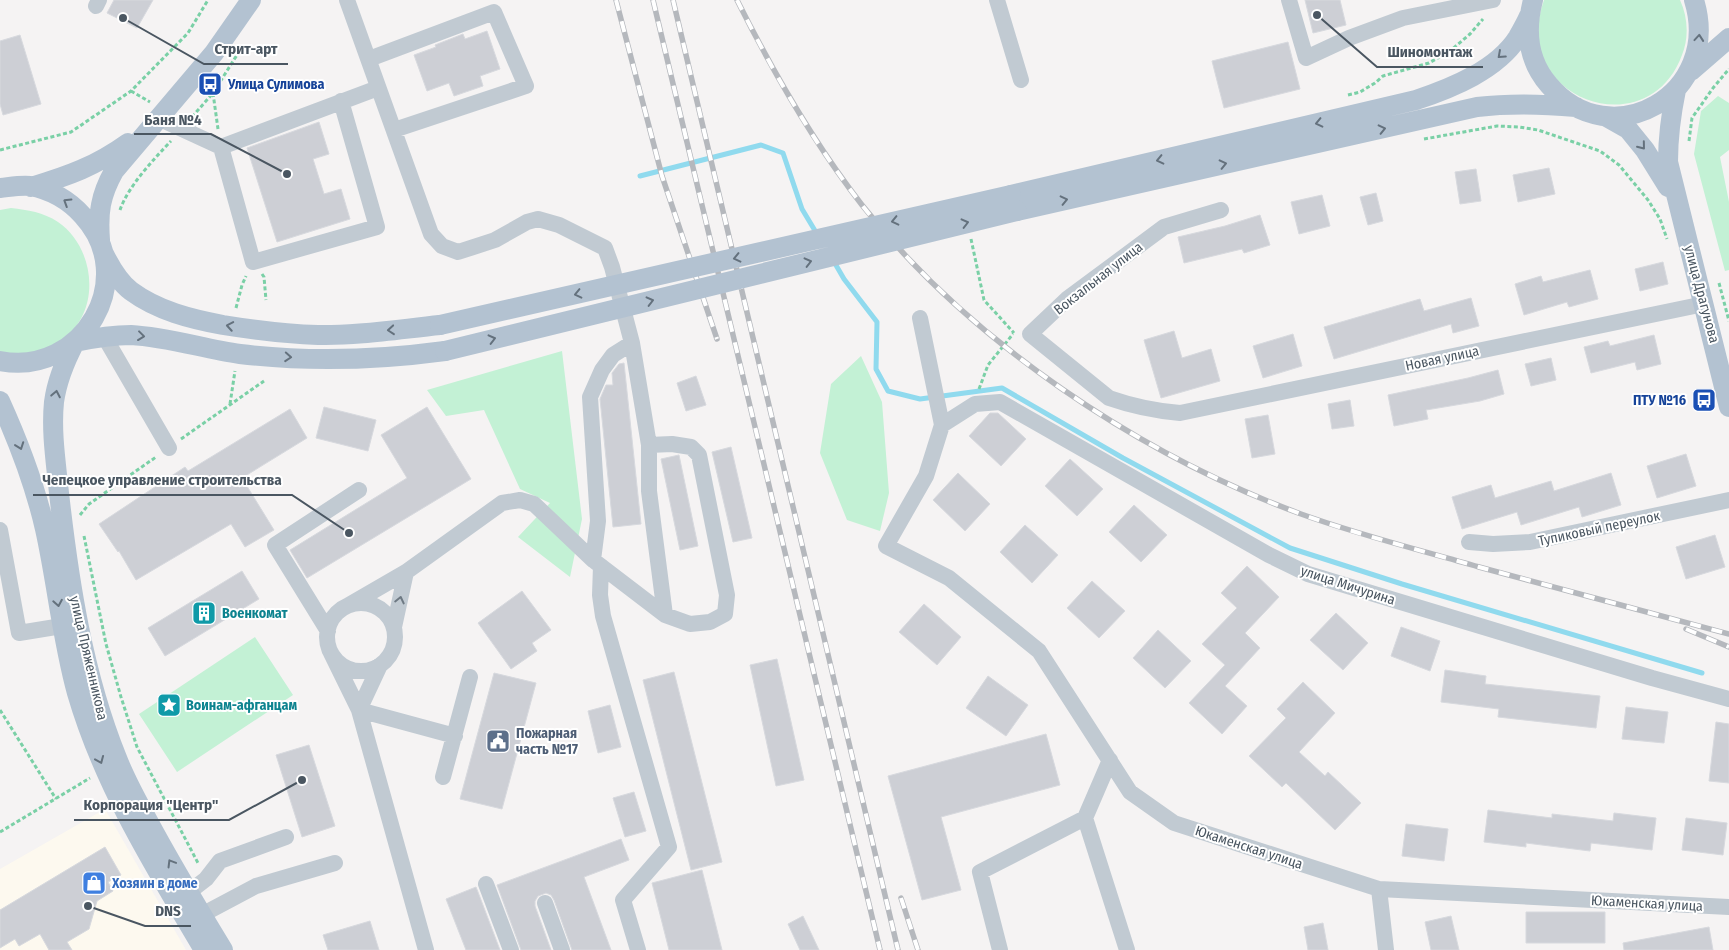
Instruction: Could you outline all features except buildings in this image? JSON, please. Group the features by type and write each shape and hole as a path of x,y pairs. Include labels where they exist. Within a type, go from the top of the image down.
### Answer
{"main road":[{"path":"0,361 18,363 46,358 62,351 75,342 86,330 97,314 104,294 106,276 99,222 100,203 105,188 114,171 214,53 251,0"},
{"path":"1688,74 1700,37 1699,20 1694,0"},
{"path":"1531,8 1528,32 1532,56 1541,76 1558,95 1576,107 1590,113 1605,116 1639,113 1660,103 1676,90 1688,74 1729,38"},
{"path":"75,342 104,336 132,336 162,339 240,354 311,358 377,357 445,351 1416,100 1447,90 1472,78 1505,52 1518,38 1531,8"},
{"name":"улица Драгунова","path":"1676,90 1669,128 1668,162 1729,406"},
{"path":"31,186 49,191 72,204 91,224 113,271 131,291 149,302 172,313 197,320 255,330 319,335 440,325 1478,107 1542,104 1576,107"},
{"name":"улица Драгунова","path":"1605,116 1628,129 1645,150 1664,178 1680,212"},
{"path":"0,188 31,186 69,176 108,158 154,123"},
{"name":"улица Пряженникова","path":"71,625 54,445 54,402 63,367 75,342"},
{"name":"улица Пряженникова","path":"0,401 34,484 71,625 90,675 103,721 117,759 154,832 182,897 195,919 223,950"},
{"name":"улица Пряженникова","path":"195,919 204,950"}],"street":[{"path":"347,0 431,234 442,246 458,252 495,240 527,222 538,219 560,226 605,248 612,266 632,343 649,445 649,490 665,615"},
{"path":"997,0 1021,80"},
{"path":"1289,0 1306,58 1349,38 1403,18 1491,7"},
{"path":"369,59 494,12 526,86 394,130"},
{"path":"154,123 221,147 378,88"},
{"path":"221,147 253,262 377,227 341,101"},
{"name":"Вокзальная улица","path":"1030,334 1067,300 1164,227 1221,210"},
{"name":"Новая улица","path":"1030,334 1109,398 1124,404 1180,413 1704,304"},
{"path":"920,318 942,425"},
{"path":"104,336 169,448"},
{"path":"632,343 613,355 602,370 590,397 598,521 597,563 603,616 670,847 623,900 638,950"},
{"name":"улица Мичурина","path":"942,425 974,404 1000,402 1269,555 1308,574 1652,678 1729,699"},
{"name":"Юкаменская улица","path":"942,425 926,476 886,546 949,578 1039,651 1130,792 1174,824 1379,889 1729,907"},
{"path":"426,950 359,710 331,653 328,631 332,620 339,611 406,572 502,503 520,500 534,504 597,563 665,615 690,624 710,622 724,614 727,595 699,455 691,447 672,444 649,445"},
{"path":"328,631 275,544 359,490"},
{"name":"Тупиковый переулок","path":"1469,542 1493,544 1530,542 1729,500"},
{"path":"0,530 20,633 71,625"},
{"path":"331,653 338,662 348,669 359,671 370,670 388,658 393,649 394,627 406,572"},
{"path":"349,605 360,603 372,605 381,610 394,627"},
{"path":"359,710 380,665"},
{"path":"443,777 470,678"},
{"path":"359,710 455,736"},
{"path":"1000,950 980,872 1085,818 1110,760"},
{"path":"1085,818 1127,950"},
{"path":"182,897 206,879 220,861 286,837"},
{"path":"195,919 256,886 335,863"},
{"path":"486,884 511,950"},
{"path":"1379,889 1386,950"},
{"path":"545,904 562,950"}],"path":[{"path":"0,150 71,132 131,91 188,33 208,0"},
{"path":"1343,97 1360,92 1383,76 1429,63 1450,51 1470,34 1491,7"},
{"path":"1688,142 1692,118 1729,69"},
{"path":"213,93 221,147"},
{"path":"1418,141 1497,126 1518,127 1538,130 1600,151 1620,165 1648,200 1660,219 1669,244"},
{"path":"970,236 984,300 1014,333 1030,334"},
{"path":"253,262 264,277 266,300"},
{"path":"1719,283 1729,321"},
{"path":"236,308 242,285"},
{"path":"974,404 988,364 1014,333"},
{"path":"230,405 235,370"},
{"path":"82,524 80,514 89,504 264,381"},
{"path":"84,533 106,644 137,747 206,879"},
{"path":"0,710 56,799"},
{"path":"0,832 94,775"}],"shaded area":[{"path":"105,809 186,950 0,950 0,869"}],"green space":[{"path":"1544,0 1680,0 1685,13 1687,28 1686,42 1682,55 1665,83 1641,100 1614,105 1587,100 1563,85 1546,63 1538,35"},
{"path":"1718,96 1729,103 1729,150 1720,157 1729,202 1729,270 1725,271 1694,154 1701,111"},
{"path":"11,208 47,216 58,222 70,233 80,247 86,262 89,296 84,312 76,326 51,349 23,355 0,356 0,210"},
{"path":"562,351 582,519 570,577 518,537 550,503 520,489 484,410 446,416 427,390"},
{"path":"861,356 882,402 889,493 880,531 847,520 820,453 831,384"},
{"path":"255,637 293,695 177,772 139,714"}],"waterway":[{"path":"640,176 761,145 783,153 802,209 817,234"},
{"path":"833,260 844,279 877,322 876,369 888,391 920,399 1002,388 1123,458 1290,548 1402,584 1702,673"}],"railway":[{"path":"616,0 662,176 717,339"},
{"path":"653,0 880,950"},
{"path":"673,0 898,950"},
{"path":"737,0 779,80 827,157 862,205 905,255 953,302 1005,347 1061,388 1120,426 1180,460 1240,489 1323,522 1479,567 1729,634"},
{"path":"1686,629 1729,647"},
{"path":"901,898 918,950"}],"place":[{"name":"Шиномонтаж","path":"1317,15"},
{"name":"Стрит-арт","path":"123,18"},
{"name":"Улица Сулимова","path":"210,84"},
{"name":"Баня №4","path":"287,174"},
{"name":"ПТУ №16","path":"1704,400"},
{"name":"Чепецкое управление строительства","path":"349,533"},
{"name":"Военкомат","path":"204,613"},
{"name":"Воинам-афганцам","path":"169,705"},
{"name":"Пожарная часть №17","path":"498,741"},
{"name":"Корпорация \"Центр\"","path":"302,780"},
{"name":"Хозяин в доме","path":"94,883"},
{"name":"DNS","path":"88,906"}]}
